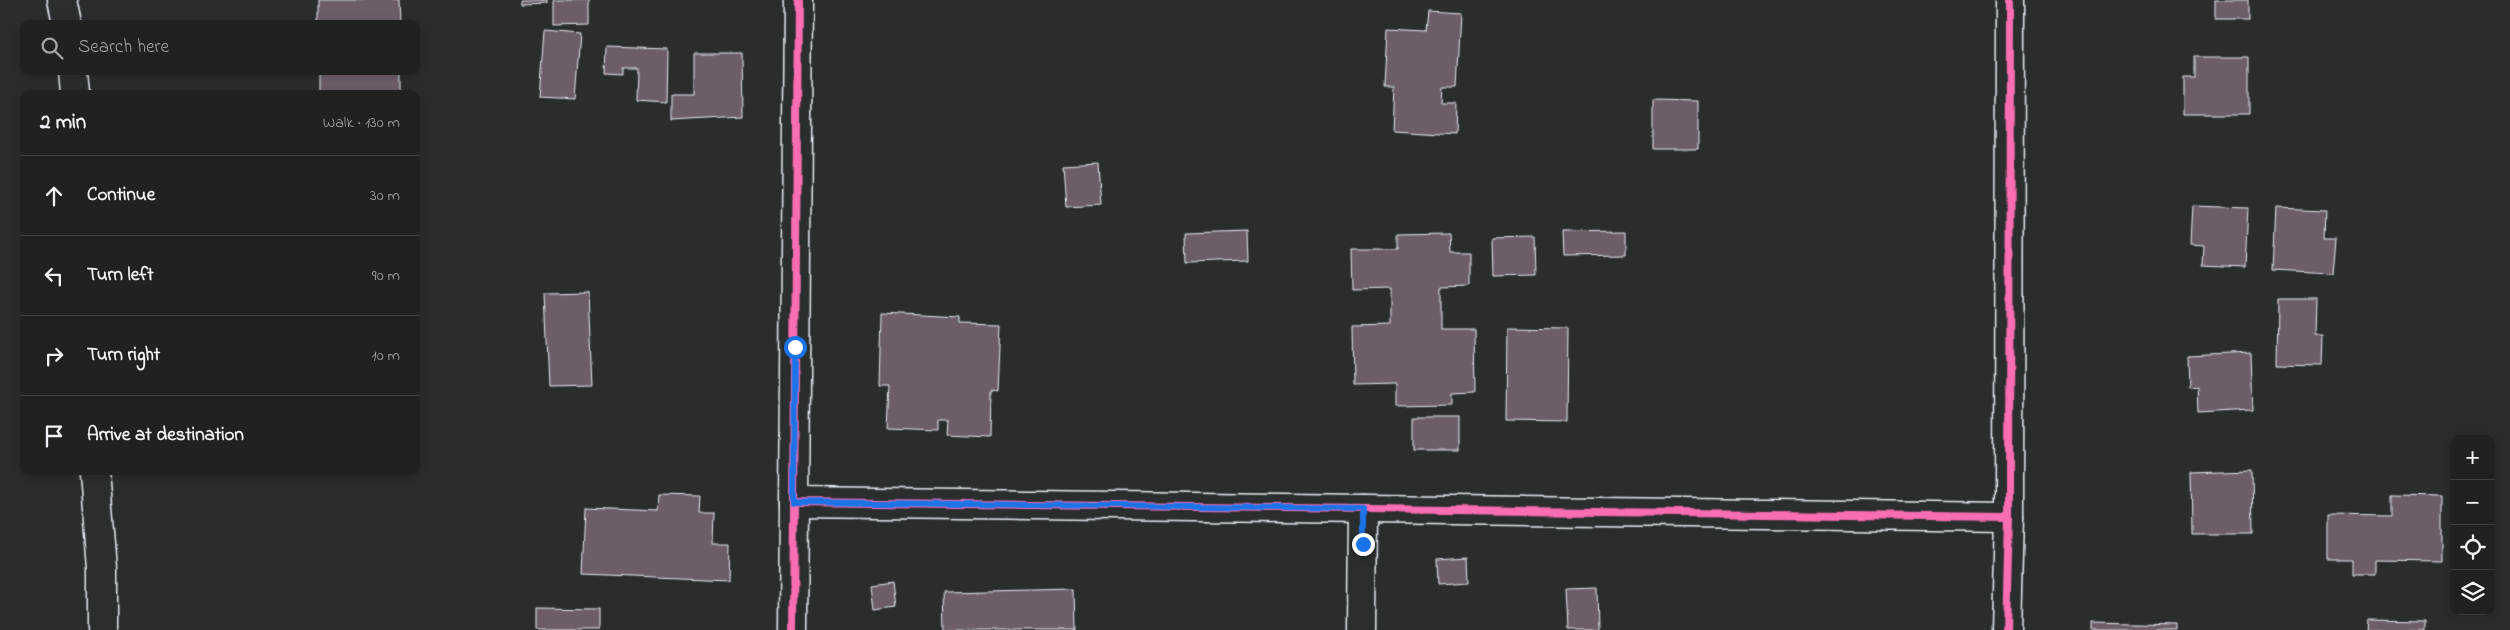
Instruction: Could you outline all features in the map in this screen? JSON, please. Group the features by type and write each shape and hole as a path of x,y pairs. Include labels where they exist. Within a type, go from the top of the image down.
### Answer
{"street":[{"path":"62,0 66,20"},
{"path":"793,630 798,0"},
{"path":"2006,630 2009,517 2010,0"},
{"path":"73,75 75,90"},
{"path":"94,475 102,568 102,630"},
{"path":"794,502 2009,517"},
{"path":"1362,630 1363,509"}],"building":[{"path":"318,0 399,0 400,20 318,20"},
{"path":"520,0 547,0 547,3 520,4"},
{"path":"554,0 589,0 589,25 554,26"},
{"path":"2216,0 2248,0 2248,19 2216,19"},
{"path":"1428,11 1461,13 1457,87 1442,87 1441,103 1456,103 1455,134 1392,130 1394,87 1385,87 1388,28 1426,30"},
{"path":"545,31 580,34 575,99 540,97"},
{"path":"607,47 667,49 666,102 636,100 637,68 623,68 623,74 606,73"},
{"path":"694,53 742,53 743,117 671,121 671,94 694,94"},
{"path":"2194,57 2249,57 2249,114 2183,114 2183,77 2194,77"},
{"path":"319,75 401,75 401,90 319,90"},
{"path":"1653,100 1698,101 1698,149 1653,149"},
{"path":"1098,162 1101,205 1066,207 1063,164"},
{"path":"2192,206 2248,208 2245,267 2203,265 2204,246 2190,245"},
{"path":"2276,208 2325,210 2324,238 2336,238 2333,273 2273,270"},
{"path":"1247,231 1248,261 1187,263 1186,233"},
{"path":"1626,231 1626,255 1563,256 1562,232"},
{"path":"1449,233 1450,252 1469,252 1469,286 1441,287 1441,329 1474,329 1475,392 1452,393 1452,405 1395,406 1395,384 1353,385 1352,327 1390,326 1390,289 1352,290 1351,249 1398,249 1398,234"},
{"path":"1535,237 1536,275 1493,276 1492,238"},
{"path":"588,292 592,385 549,386 545,293"},
{"path":"2278,299 2316,299 2315,336 2323,336 2322,365 2277,364"},
{"path":"882,313 960,317 960,323 1001,324 998,391 991,390 990,437 947,435 948,420 938,420 938,430 888,428 890,386 880,386"},
{"path":"1507,327 1568,328 1567,422 1506,421"},
{"path":"2251,353 2253,410 2198,413 2197,386 2188,387 2187,356"},
{"path":"1414,417 1460,417 1460,450 1414,450"},
{"path":"2252,470 2253,534 2192,534 2191,472"},
{"path":"659,495 700,496 699,513 714,513 713,543 730,543 729,580 583,574 586,508 658,511"},
{"path":"2392,495 2442,496 2442,561 2375,560 2375,574 2352,574 2352,559 2328,559 2328,515 2392,516"},
{"path":"1468,557 1469,582 1438,584 1437,559"},
{"path":"893,581 896,607 875,610 872,584"},
{"path":"1597,588 1598,630 1568,630 1566,589"},
{"path":"1076,589 1077,630 945,630 944,592"},
{"path":"537,608 599,609 599,630 537,630"},
{"path":"2367,620 2425,621 2425,630 2366,630"},
{"path":"2093,623 2177,625 2177,630 2093,630"}],"cycle path":[{"path":"793,630 798,0"},
{"path":"2006,630 2009,517 2010,0"},
{"path":"794,502 2009,517"}],"route":[{"path":"795,347 794,502 1363,509 1363,544"}]}
